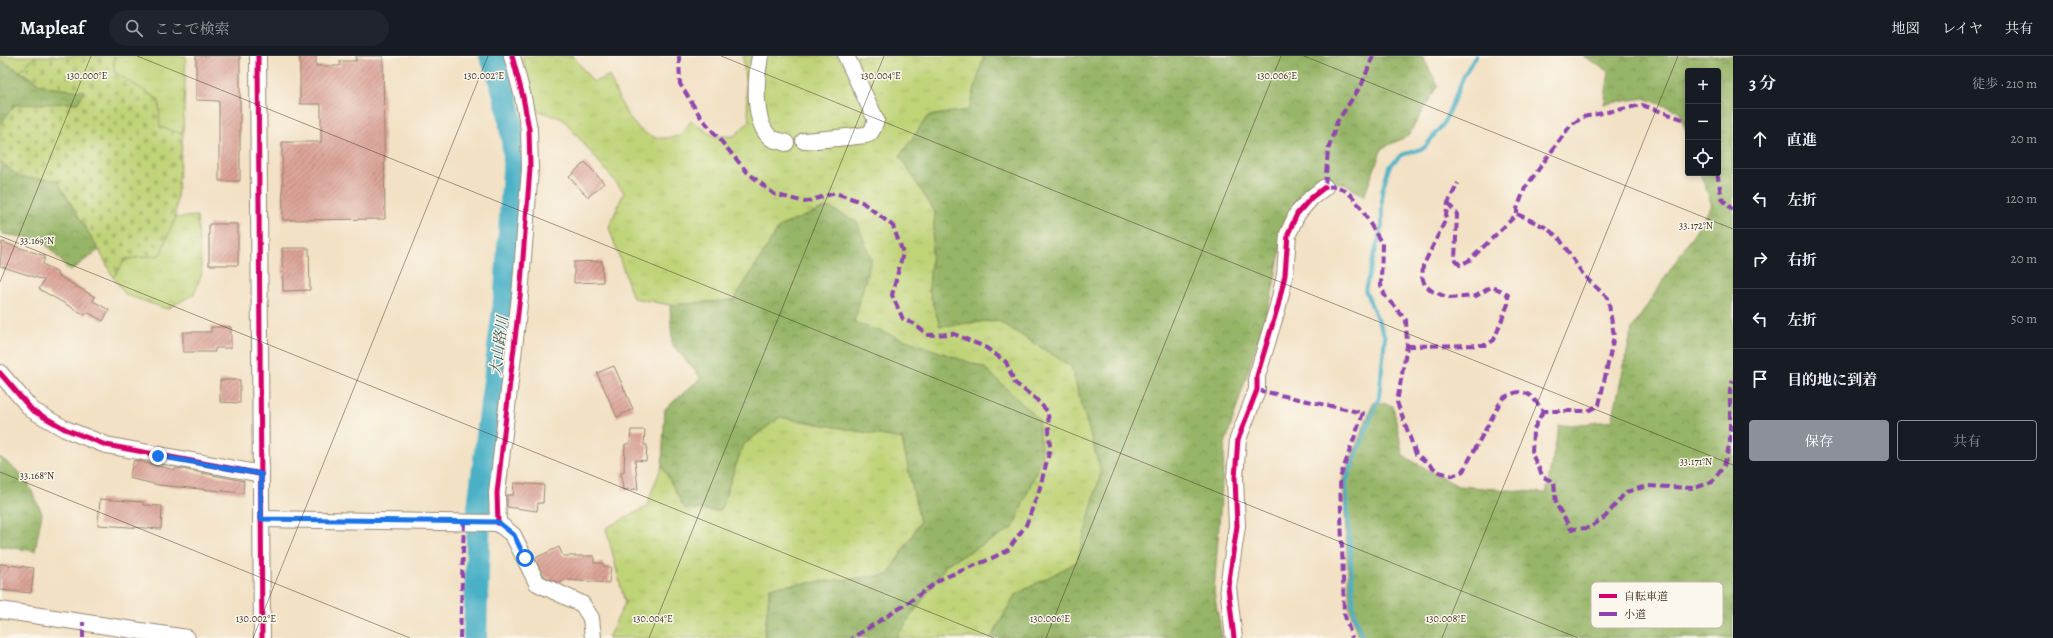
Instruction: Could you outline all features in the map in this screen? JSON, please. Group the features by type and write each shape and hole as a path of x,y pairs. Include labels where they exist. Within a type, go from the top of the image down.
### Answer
{"street":[{"path":"258,56 262,638"},
{"path":"494,522 520,296 530,169 529,129 523,97 512,56"},
{"path":"760,56 757,96 760,121 765,131 772,139 786,143"},
{"path":"804,141 830,138 863,137 869,135 873,128 876,120 846,56"},
{"path":"1234,638 1228,587 1237,526 1235,478 1238,439 1257,390 1257,376 1278,306 1284,275 1288,234 1297,214 1311,198 1325,187"},
{"path":"0,373 32,410 64,429 106,445 261,474"},
{"path":"261,519 494,522 514,535 537,583 582,604 591,618 593,638"},
{"path":"0,610 187,638"}],"green space":[{"path":"0,56 36,56 20,71 0,60"},
{"path":"36,56 114,56 114,72 159,100 160,127 183,134 175,218 160,255 126,259 113,277 99,250 57,180 20,177 0,161 0,124 15,105 78,103 84,91 45,87 20,71"},
{"path":"114,56 186,56 183,134 160,127 114,71"},
{"path":"522,56 573,56 593,82 609,76 621,104 633,122 648,135 662,138 679,136 691,121 714,136 734,136 749,122 743,56 984,56 969,110 928,116 900,156 935,212 929,290 940,326 997,320 1071,366 1101,472 1077,562 1015,595 991,638 896,638 947,564 1013,528 985,368 853,322 871,259 780,226 734,300 670,305 633,298 609,227 624,192 563,119 538,111"},
{"path":"984,56 1422,56 1438,85 1408,136 1382,148 1364,197 1345,183 1316,182 1286,220 1271,299 1225,444 1214,592 1222,638 991,638 1015,595 1077,562 1101,472 1071,366 997,320 940,326 929,290 935,212 900,156 928,116 969,110"},
{"path":"1583,56 1733,56 1733,638 1358,638 1350,611 1343,478 1374,401 1393,406 1403,456 1458,486 1546,493 1559,426 1612,421 1632,329 1712,205 1701,176 1721,176 1721,68 1685,68 1685,128 1679,111 1644,98 1604,104 1609,72"},
{"path":"0,60 45,87 84,90 78,103 15,105 0,124"},
{"path":"0,161 20,177 57,180 99,250 70,271 42,240 4,234 0,231"},
{"path":"828,207 857,222 871,259 854,322 985,368 1038,419 1042,457 1013,528 947,564 896,638 764,638 770,587 888,575 920,522 902,439 780,417 743,445 720,511 684,508 662,465 665,409 701,378 672,344 670,305 734,300 780,226"},
{"path":"197,216 202,273 194,294 167,309 126,295 113,277 126,259 160,255 175,218"},
{"path":"780,417 902,439 920,522 888,575 770,587 764,638 608,638 625,603 606,528 646,507 662,465 684,508 720,511 743,445"},
{"path":"0,457 25,477 42,513 35,551 0,546"}],"building":[{"path":"196,56 240,56 240,181 219,181 219,101 196,100"},
{"path":"300,56 316,56 316,66 340,66 340,61 356,61 356,56 383,56 385,219 283,220 282,142 321,142 321,104 300,104"},
{"path":"585,162 604,183 588,197 569,177"},
{"path":"209,224 238,224 238,265 209,265"},
{"path":"2,242 45,256 43,264 58,273 57,275 95,297 93,301 109,310 103,321 87,312 85,315 39,289 44,280 0,266"},
{"path":"282,248 309,248 310,290 283,291"},
{"path":"602,261 603,282 574,283 574,262"},
{"path":"211,327 231,327 231,348 215,348 215,352 183,352 183,332 211,332"},
{"path":"614,366 633,409 617,417 597,373"},
{"path":"220,380 240,380 240,403 220,402"},
{"path":"631,430 645,430 644,445 647,445 646,461 635,460 638,489 623,490 621,472 624,472 625,444 630,444"},
{"path":"134,460 175,470 176,468 244,481 243,493 158,485 129,478"},
{"path":"514,483 544,485 543,503 538,503 537,511 507,507 507,495 513,495"},
{"path":"100,499 143,502 143,505 162,506 161,529 98,525"},
{"path":"559,547 563,556 594,556 594,563 603,563 603,566 611,567 609,583 568,580 568,578 559,583 544,576 535,558"},
{"path":"0,564 34,568 31,593 0,590"}],"waterway":[{"name":"大山路川","path":"475,638 479,507 506,293 515,156 509,110 498,71 491,56"},
{"path":"1363,638 1354,613 1346,482 1379,397 1385,337 1365,290 1382,226 1382,191 1389,167 1401,155 1424,148 1444,123 1465,73 1476,56"}],"marked path":[{"path":"679,56 680,84 700,116 747,172 774,194 805,202 835,193 862,202 893,226 903,253 892,295 903,319 914,324 928,335 954,334 985,347 1006,362 1015,383 1036,399 1048,412 1050,449 1039,491 1026,525 1008,550 988,560 941,579 905,605 852,638"},
{"path":"1373,56 1362,84 1337,122 1328,150 1325,187 1338,187 1352,196 1358,203 1382,243 1381,285 1385,296 1406,320 1407,346 1397,402 1416,454 1439,472 1453,476 1463,471 1502,399 1515,393 1525,393 1530,395 1543,411"},
{"path":"1448,203 1457,214 1455,260 1460,265 1470,260 1517,214 1517,209 1525,188 1570,126 1583,117 1642,105 1685,120"},
{"path":"1718,176 1722,199 1733,210"},
{"path":"1407,346 1486,345 1494,340 1508,304 1508,295 1491,287 1476,296 1449,298 1432,291 1425,285 1422,277 1423,266 1445,221 1448,203 1458,183"},
{"path":"1517,214 1545,227 1559,238 1584,276 1608,298 1614,336 1599,405 1588,411 1543,411"},
{"path":"1543,411 1533,431 1532,454 1543,477 1554,482 1556,504 1571,529 1589,528 1605,517 1626,492 1647,486 1695,488 1712,482 1724,466 1730,442 1730,389 1733,380"},
{"path":"1257,390 1363,413 1340,478 1344,613 1352,638"},
{"path":"460,638 464,522"},
{"path":"83,622 83,638"}],"cycle path":[{"path":"258,56 262,638"},
{"path":"498,523 497,493 520,296 530,169 529,129 523,97 512,56"},
{"path":"1234,638 1228,587 1237,526 1235,478 1238,439 1257,390 1257,376 1278,306 1285,275 1288,234 1297,214 1311,198 1325,187"},
{"path":"0,373 32,410 65,429 106,445 261,474"}],"route":[{"path":"158,456 261,474 261,519 498,522 514,535 525,558"}]}
